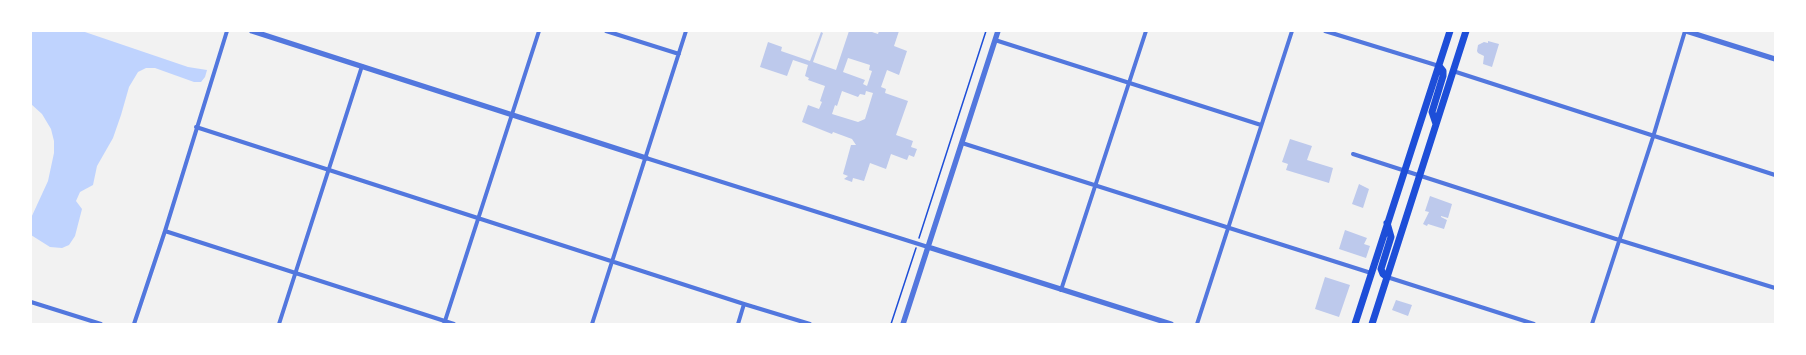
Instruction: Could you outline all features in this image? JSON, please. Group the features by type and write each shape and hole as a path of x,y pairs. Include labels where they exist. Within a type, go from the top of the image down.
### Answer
{"main road":[{"path":"1355,324 1450,31"},
{"path":"1372,324 1466,31"},
{"path":"1436,124 1432,112 1443,76 1442,70 1439,66"},
{"path":"1387,223 1391,237 1381,269 1382,274 1387,277"}],"street":[{"path":"134,324 165,231 227,31"},
{"path":"252,31 646,158 1171,324"},
{"path":"445,323 539,31"},
{"path":"606,31 679,54"},
{"path":"592,324 686,31"},
{"path":"903,324 998,31"},
{"path":"1061,290 1146,31"},
{"path":"1197,324 1292,31"},
{"path":"1325,31 1439,66"},
{"path":"1592,324 1686,31 1775,59"},
{"path":"995,40 1262,125"},
{"path":"279,324 362,66"},
{"path":"1453,71 1653,137 1775,175"},
{"path":"196,127 810,324"},
{"path":"962,143 1095,187 1371,272"},
{"path":"1353,154 1619,240 1775,288"},
{"path":"165,231 445,323 454,324"},
{"path":"1387,277 1534,324"},
{"path":"31,302 101,324"},
{"path":"738,324 744,304"}],"path":[{"path":"891,324 986,31"}],"water":[{"path":"31,31 82,31 188,67 207,70 205,77 201,82 194,82 155,68 146,68 138,72 129,87 113,138 97,166 93,185 80,192 76,201 82,209 75,236 69,245 62,248 50,247 31,235 31,218 48,181 54,153 54,141 51,129 42,114 31,104"}],"building":[{"path":"849,31 869,31 878,34 879,31 899,31 894,46 907,51 899,75 887,70 881,87 886,89 885,93 908,101 896,135 913,141 911,147 917,149 914,157 909,155 907,160 891,154 886,169 870,163 864,181 853,178 852,182 844,179 848,176 843,174 851,145 856,145 852,139 833,132 832,134 802,122 808,105 819,109 825,86 808,80 809,78 805,76 808,65 793,60 787,76 760,67 768,42 782,47 781,51 810,61 821,32 823,33 813,62 836,70","holes":["848,58 870,65 869,70 872,71 867,86 863,84 865,80 843,72","842,91 858,97 860,94 865,95 866,91 873,93 865,119 858,122 832,114 835,105 837,106"]},
{"path":"1488,41 1499,44 1492,67 1483,64 1484,56 1477,51 1478,45 1484,42 1488,43"},
{"path":"1290,139 1312,146 1307,160 1333,168 1329,183 1286,170 1288,164 1282,162"},
{"path":"1359,184 1369,189 1363,208 1352,204"},
{"path":"1430,196 1452,204 1448,218 1441,216 1447,220 1444,229 1423,224 1429,212 1425,211"},
{"path":"1345,230 1367,238 1364,244 1370,246 1366,258 1339,249"},
{"path":"1325,277 1350,285 1339,317 1315,309"},
{"path":"1396,300 1412,305 1408,316 1392,310"}]}
